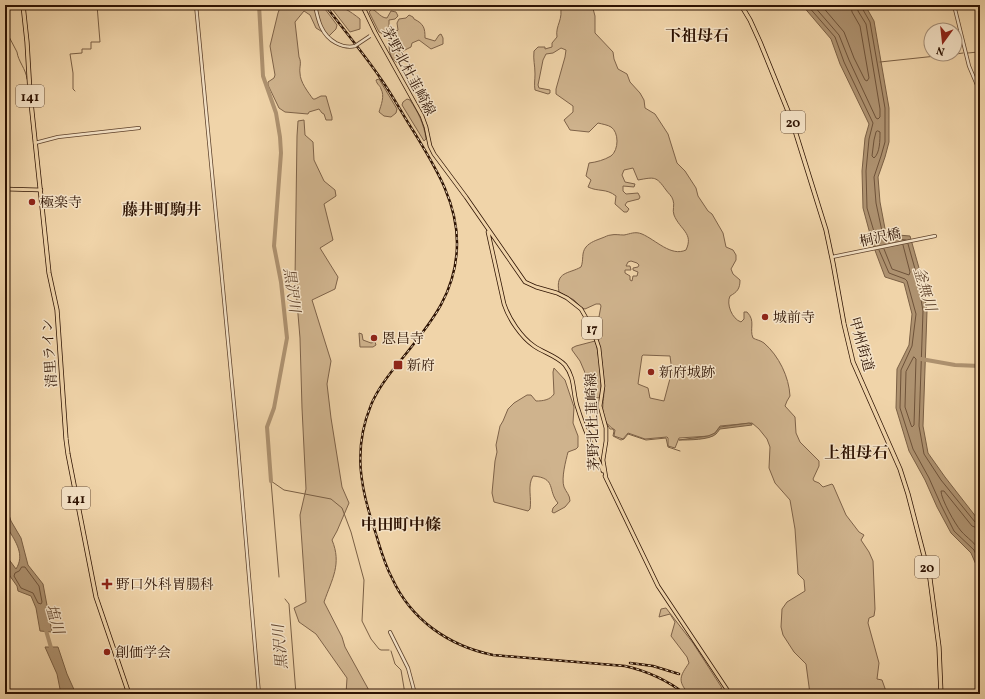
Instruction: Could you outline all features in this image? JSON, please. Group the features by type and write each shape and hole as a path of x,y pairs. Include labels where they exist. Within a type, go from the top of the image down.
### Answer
{"highway":[{"name":"清里ライン","path":"23,5 35,143 49,273 57,310 68,454 96,597 129,694"},
{"name":"甲州街道","path":"741,5 760,42 792,121 815,193 833,257 850,355 900,469 930,578 939,647 941,694"}],"main road":[{"name":"茅野北杜韮崎線","path":"362,5 422,116 430,146 434,154 525,282 567,298 581,309 593,330 599,348 603,386 600,406 606,428 606,441 603,460 606,478"},
{"path":"5,189 41,190"},
{"name":"茅野北杜韮崎線","path":"486,226 507,312 534,346 560,360 570,372 573,379 577,408 606,478 658,586 730,694"}],"street":[{"path":"196,5 237,436 259,694"},
{"path":"315,5 319,21 328,38 343,46 355,46 376,32"},
{"path":"954,5 969,66 980,92"},
{"path":"35,143 58,138 139,128"},
{"path":"980,196 978,214 980,220"},
{"name":"桐沢橋","path":"833,257 935,236"},
{"path":"390,632 408,668 415,694"}],"shaded area":[{"path":"281,5 322,5 337,25 336,29 329,36 316,28 310,15 304,11 295,22 301,80 313,99 326,96 332,120 326,120 324,114 319,109 309,112 308,114 285,112 279,108 268,85 268,82 274,78 275,75 270,46"},
{"path":"329,5 341,7 360,19 360,29 350,32"},
{"path":"560,5 592,5 595,16 595,33 613,52 618,69 627,74 630,82 644,100 645,108 655,114 668,134 677,163 685,171 696,188 698,196 708,211 712,214 723,233 726,247 733,250 736,255 736,260 731,269 733,274 740,280 740,283 738,290 730,296 729,307 735,318 741,322 744,319 744,312 747,312 750,315 753,338 764,343 779,360 788,382 790,396 785,406 795,417 796,433 800,442 819,461 819,466 813,479 823,487 833,485 846,515 859,532 864,535 861,540 873,561 875,609 874,616 869,618 868,623 879,663 877,679 882,680 887,694 810,694 806,664 794,652 783,635 781,627 782,609 787,602 805,591 804,580 798,574 795,529 790,500 775,483 769,468 770,447 767,439 759,429 752,423 720,426 715,433 710,436 679,438 675,448 668,446 667,437 645,439 628,433 623,439 614,436 615,430 605,421 603,416 604,386 602,364 594,328 594,325 598,322 601,306 600,304 596,304 585,309 582,308 574,300 559,292 559,280 564,274 581,267 584,249 588,245 609,235 639,233 669,250 680,252 686,250 688,239 674,215 674,204 671,196 663,185 657,180 648,178 638,180 633,168 624,170 622,175 625,182 635,184 634,187 623,186 623,191 626,194 638,193 640,197 639,199 627,202 625,205 629,209 627,212 624,212 615,204 616,196 605,191 588,187 591,180 586,176 589,163 606,159 616,150 617,137 614,129 607,125 598,123 589,132 570,130 564,120 573,112 573,106 556,94 566,50 561,48 553,53 546,54 543,60 538,85 539,88 550,90 550,93 548,94 535,90 534,51 538,47 545,47 545,49 552,47 552,43 557,37 561,10","holes":["631,261 639,265 638,267 633,268 633,270 638,272 637,276 633,276 632,281 630,280 630,276 625,273 625,270 631,270 630,266 626,266 628,262","643,355 670,356 672,371 664,401 650,398 648,388 638,384"]},
{"path":"372,9 385,18 387,18 391,11 396,12 398,16 395,19 389,20 389,27 397,31 397,23 399,19 406,18 409,15 422,25 425,38 435,41 441,34 443,44 431,49 419,40 412,43 411,47 403,51 399,62 396,62 390,54 389,37 379,32 369,12"},
{"path":"379,79 397,109 396,113 391,117 384,116 379,112 383,95 376,80"},
{"path":"407,99 410,100 420,118 426,139 424,141 402,105"},
{"path":"304,120 305,135 313,142 314,160 324,181 335,190 336,196 324,204 333,240 320,248 338,277 335,289 312,300 331,361 327,384 331,418 342,487 349,503 332,540 335,549 336,564 333,579 324,602 342,637 345,647 371,694 346,694 347,678 316,634 299,622 294,608 306,602 300,515 306,489 300,338 295,279 297,136 298,121"},
{"path":"359,333 362,334 363,340 371,343 375,342 376,345 373,347 360,347"},
{"path":"595,341 601,376 601,390 600,397 598,398 584,393 586,375 580,361 572,350 572,348 576,346"},
{"path":"554,368 565,380 574,407 573,423 578,436 578,447 568,452 563,474 564,487 569,495 570,501 565,507 554,513 552,512 553,508 558,503 549,482 541,477 533,476 530,484 530,509 528,511 494,502 492,493 497,452 496,445 500,426 508,409 514,403 527,395 531,395 536,401 541,401 550,398 554,394"},
{"path":"666,608 693,643 722,688 712,694 689,694 685,689 681,682 681,678 689,663 687,657 671,636 675,622 670,614 659,617 661,609"}],"water":[{"path":"802,5 865,5 874,21 889,108 889,142 878,177 880,202 886,234 910,236 921,275 927,311 923,426 928,453 980,522 980,574 971,553 951,533 909,451 896,408 897,369 909,345 912,314 904,283 885,277 873,245 863,208 862,171 865,138 869,124 840,64 831,39"},
{"path":"749,423 752,425 720,429 716,434 709,437 679,440 708,436 715,433 720,427"},
{"path":"5,507 21,538 28,565 43,584 52,632 40,631 36,608 31,596 18,591 17,586 5,569 5,554 16,569 19,564 20,554 8,529 5,527"},
{"path":"45,647 58,647 67,674 76,694 61,694 57,674"}],"waterway":[{"path":"10,5 9,14 6,17 6,31 17,52 27,79"},
{"path":"75,91 73,89 73,73 70,54 82,53 82,49 91,49 91,42 100,42 97,5"},
{"name":"黒沢川","path":"259,5 263,76 276,113 280,137 281,153 274,246 281,282 287,338 274,408 267,427 271,481"},
{"path":"968,53 978,52"},
{"path":"880,62 923,57"},
{"path":"921,359 955,365 980,366"},
{"path":"607,424 610,429 613,429 613,436 621,440 628,434 646,440 666,438 668,447 680,451"},
{"path":"271,481 284,490 331,499 342,508 351,532 364,580 362,621 371,639 379,649 389,650"},
{"name":"黒沢川","path":"271,481 279,577"},
{"name":"黒沢川","path":"285,599 289,604 296,694"},
{"name":"塩川","path":"45,627 52,651"},
{"path":"391,651 395,664 401,670 405,694"}],"railway":[{"path":"325,5 381,79 422,145 437,171 449,199 456,228 456,261 447,292 440,307 422,334 380,387 365,421 362,437 360,453 362,483 382,555 392,578 400,593 421,618 433,629 461,645 493,655 625,666 656,677 671,684 685,694"},
{"path":"630,663 653,666 679,674"}],"place":[{"name":"極楽寺","path":"32,202"},
{"name":"城前寺","path":"765,317"},
{"name":"恩昌寺","path":"374,338"},
{"name":"新府","path":"398,365"},
{"name":"新府城跡","path":"651,372"},
{"name":"野口外科胃腸科","path":"107,584"},
{"name":"創価学会","path":"107,652"}],"district":[{"name":"下祖母石","path":"697,35"},
{"name":"藤井町駒井","path":"162,209"},
{"name":"上祖母石","path":"856,452"},
{"name":"中田町中條","path":"401,524"}],"water label":[{"name":"釜無川","path":"925,289"}]}
